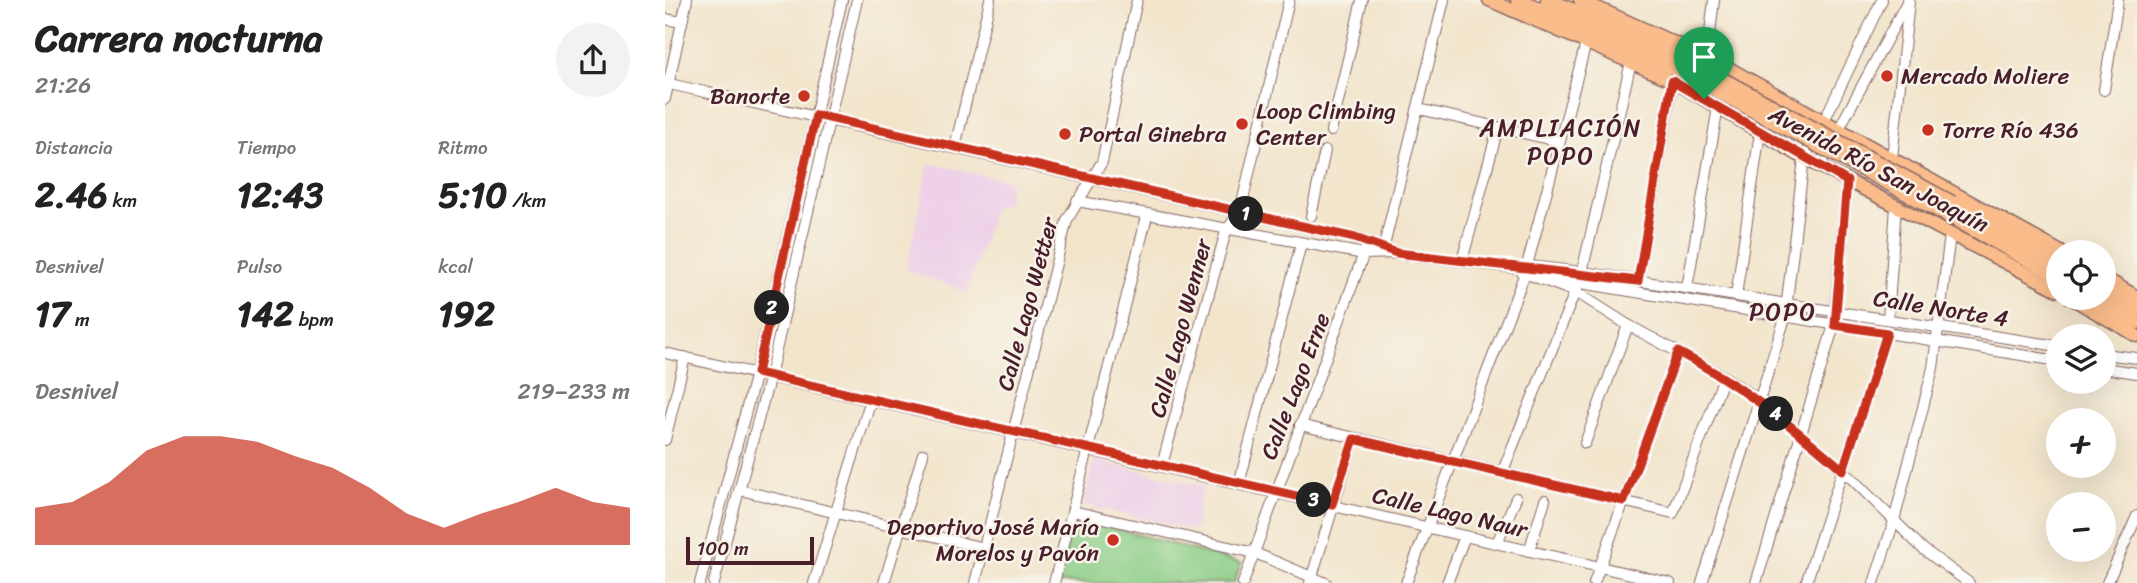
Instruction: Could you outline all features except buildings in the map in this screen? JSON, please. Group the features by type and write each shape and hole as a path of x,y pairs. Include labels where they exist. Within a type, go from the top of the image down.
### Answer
{"highway":[{"name":"Avenida Río San Joaquín","path":"1517,0 1674,68"},
{"name":"Avenida Río San Joaquín","path":"1548,0 1674,68 2046,258"},
{"name":"Avenida Río San Joaquín","path":"1949,209 2046,269"},
{"path":"2116,292 2137,298"},
{"path":"2116,296 2137,309"},
{"path":"2109,310 2133,329"}],"main road":[{"name":"Avenida Río San Joaquín","path":"1489,0 1631,62 1674,68 1704,99 1804,158 2046,284"},
{"name":"Avenida Río San Joaquín","path":"1580,0 1723,65 2046,244"},
{"path":"1704,99 1717,85 1723,65"},
{"path":"2116,285 2137,298"},
{"path":"2095,310 2133,329"}],"street":[{"path":"665,99 687,0"},
{"path":"700,583 757,373 842,0"},
{"path":"714,583 770,376 857,0"},
{"path":"955,148 990,0"},
{"name":"Calle Lago Wetter","path":"975,583 1067,220 1077,201 1094,180 1102,162 1137,0"},
{"name":"Calle Lago Wenner","path":"1162,465 1226,231 1240,212 1289,0"},
{"path":"1331,131 1362,0"},
{"path":"1383,250 1444,0"},
{"path":"1707,57 1714,0"},
{"path":"1702,583 1785,318 1804,158 1882,0"},
{"path":"1819,166 1909,0"},
{"path":"1892,158 1909,0"},
{"path":"2104,90 2117,0"},
{"path":"665,19 682,22"},
{"path":"1406,583 1527,270 1558,141 1586,43"},
{"path":"1582,272 1631,62"},
{"path":"1638,281 1674,68"},
{"path":"667,83 1369,241 1383,250 1527,270"},
{"path":"1687,288 1719,107"},
{"path":"1419,109 1558,141"},
{"path":"1462,261 1498,128"},
{"path":"1736,296 1760,132"},
{"path":"1311,216 1325,151"},
{"path":"1756,583 1835,325 1847,181"},
{"path":"1077,201 1301,244 1364,254 1383,250"},
{"path":"1888,319 1896,206"},
{"path":"1054,583 1147,216"},
{"path":"1874,583 1894,521 1933,368 1950,235"},
{"name":"Calle Lago Erne","path":"1243,583 1369,241"},
{"path":"1239,484 1301,244"},
{"name":"Calle Norte 4","path":"1527,270 1582,272 2046,344"},
{"name":"Calle Norte 4","path":"1527,270 1577,288 2046,359"},
{"path":"1502,473 1577,288 1628,325 1724,377 1761,401 1843,470 1957,580 1969,583"},
{"path":"1585,443 1628,325"},
{"path":"1806,583 1887,333"},
{"path":"1594,583 1678,352"},
{"name":"Calle Lago Naur","path":"665,353 1670,583"},
{"path":"2116,356 2137,358"},
{"path":"665,440 685,358"},
{"path":"2116,370 2137,373"},
{"path":"1300,425 1451,463 1673,513 1724,377"},
{"path":"814,583 871,399"},
{"path":"1310,580 1354,439"},
{"path":"884,583 923,454"},
{"path":"740,490 984,548"},
{"path":"1497,543 1516,498"},
{"path":"1529,551 1545,500"},
{"path":"1073,511 1255,553 1310,580 1326,583"},
{"path":"2107,583 2137,516"},
{"path":"1447,583 1465,536"}],"shaded area":[{"path":"929,163 1010,181 1008,201 994,207 967,292 906,270"},
{"path":"1094,460 1204,486 1194,531 1083,505"}],"green space":[{"name":"Deportivo José María Morelos y Pavón","path":"1074,517 1241,563 1234,583 1056,583"}],"place":[{"name":"Mercado Moliere","path":"1887,76"},
{"name":"Banorte","path":"804,96"},
{"name":"Loop Climbing Center","path":"1242,124"},
{"name":"Torre Río 436","path":"1928,130"},
{"name":"Portal Ginebra","path":"1065,134"},
{"name":"Deportivo José María Morelos y Pavón","path":"1113,540"}],"district":[{"name":"AMPLIACIÓN POPO","path":"1561,142"},
{"name":"POPO","path":"1783,312"}],"route":[{"path":"1672,81 1704,99 1847,181 1835,325 1887,333 1843,470 1761,401 1678,352 1624,501 1354,439 1332,504 757,373 816,115 1355,238 1384,246 1397,253 1515,268 1549,268 1638,281 1672,81"}]}
